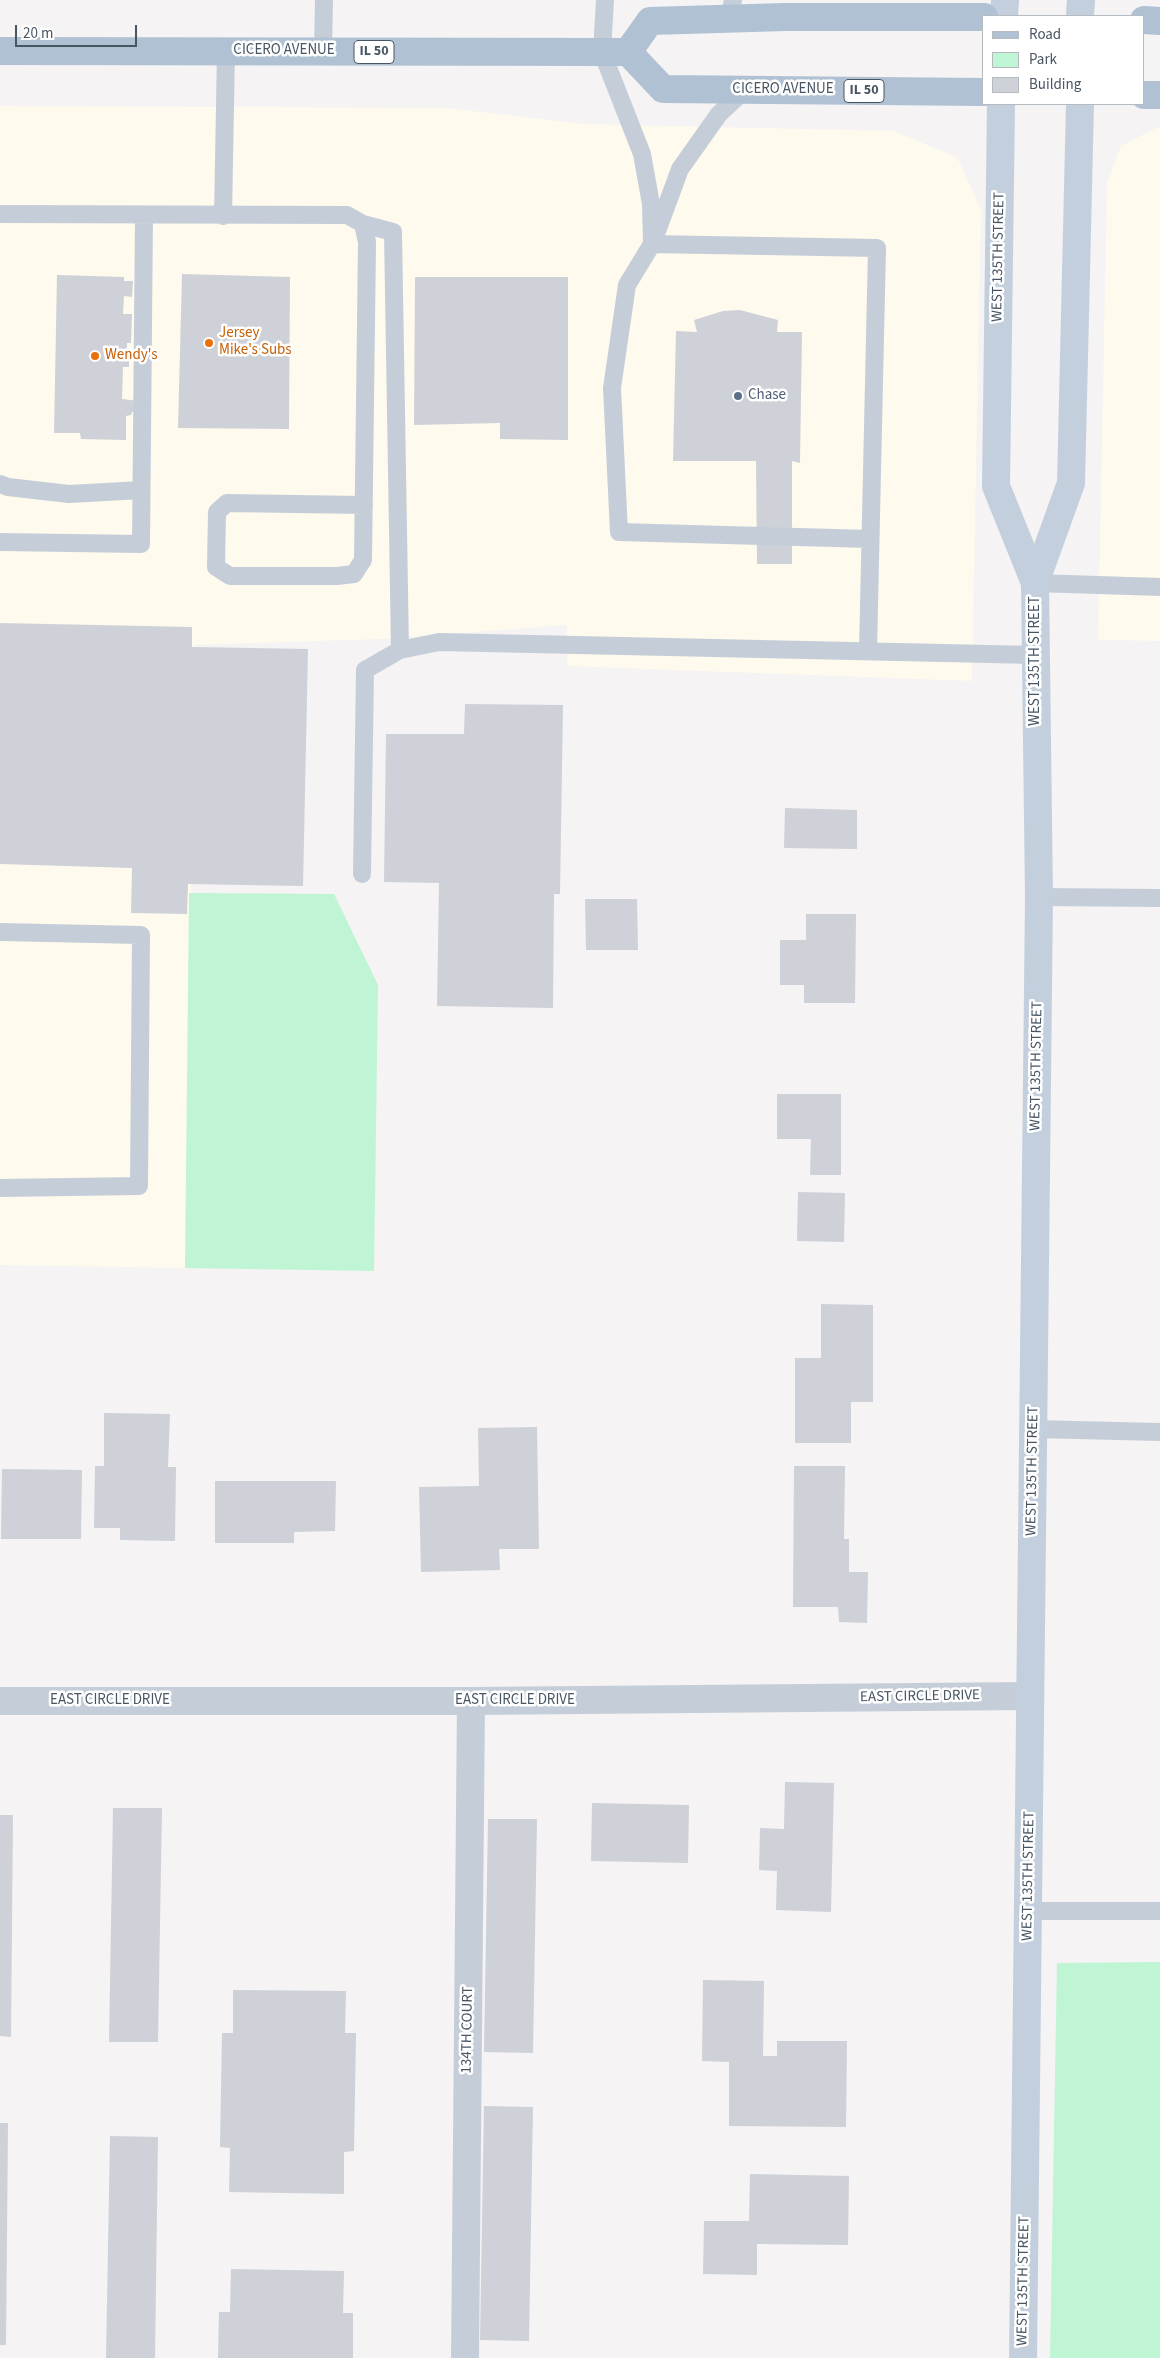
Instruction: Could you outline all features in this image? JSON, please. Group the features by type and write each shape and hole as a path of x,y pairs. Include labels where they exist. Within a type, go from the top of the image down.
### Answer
{"main road":[{"path":"615,52 650,21 731,9 982,17"},
{"path":"1145,20 1160,21"},
{"name":"CICERO AVENUE","path":"0,51 615,52 663,89 982,92"},
{"path":"1145,95 1160,95"}],"street":[{"path":"1004,15 1005,0"},
{"path":"1080,0 1080,15"},
{"name":"WEST 135TH STREET","path":"1001,105 996,486 1035,583"},
{"name":"WEST 135TH STREET","path":"1023,2358 1039,897 1035,583 1072,483 1080,105"},
{"name":"EAST CIRCLE DRIVE","path":"0,1701 471,1702 1030,1696"},
{"name":"134TH COURT","path":"465,2358 471,1702"}],"lane":[{"path":"323,51 324,0"},
{"path":"605,0 615,52 642,154 651,204 652,244"},
{"path":"223,216 226,51"},
{"path":"745,90 719,114 680,169 652,244 627,285 612,388 619,532 870,539"},
{"path":"0,214 144,216 347,215 363,224 393,232 400,650"},
{"path":"0,542 141,544 144,216"},
{"path":"363,224 368,242 364,505 363,560 354,574 337,576 230,576 216,567 217,512 227,503 364,505"},
{"path":"652,244 877,248 868,651"},
{"path":"0,484 8,487 69,494 141,490"},
{"path":"1035,583 1160,587"},
{"path":"362,874 365,670 400,650 439,642 1035,655"},
{"path":"1039,897 1160,898"},
{"path":"0,932 141,935 139,1186 0,1188"},
{"path":"1034,1429 1160,1432"},
{"path":"1028,1911 1160,1911"}],"shaded area":[{"path":"0,106 447,108 584,124 893,131 957,157 981,209 972,681 567,666 567,625 381,639 195,645 185,1268 0,1265"},
{"path":"1156,128 1160,128 1160,641 1098,640 1107,183 1121,146"}],"green space":[{"path":"189,893 334,894 378,985 374,1271 185,1268"},
{"path":"1160,1962 1160,2358 1050,2358 1057,1963"}],"building":[{"path":"182,274 290,277 289,429 178,428"},
{"name":"Wendy's","path":"57,275 124,277 124,281 133,281 132,297 124,296 123,314 132,314 131,343 127,343 127,352 135,352 135,361 129,361 129,367 123,367 122,399 139,401 139,412 132,412 131,415 126,416 126,440 81,439 80,433 54,433"},
{"path":"415,277 568,277 568,440 500,439 500,423 414,425"},
{"name":"Chase","path":"740,310 778,320 777,332 802,332 800,463 792,461 792,564 757,564 756,461 673,461 676,331 697,332 694,320 723,311"},
{"path":"0,623 192,627 192,647 308,649 303,886 188,884 187,914 131,913 132,868 0,864"},
{"path":"465,704 563,705 560,894 554,894 553,1008 437,1006 439,883 384,882 386,734 464,734"},
{"path":"785,808 857,810 857,849 784,848"},
{"path":"585,899 637,899 638,950 586,950"},
{"path":"806,914 856,914 855,1003 804,1003 804,985 780,985 780,940 806,940"},
{"path":"777,1094 841,1094 841,1175 810,1175 811,1139 777,1139"},
{"path":"798,1192 845,1193 844,1242 797,1241"},
{"path":"821,1304 873,1305 873,1402 851,1402 851,1443 795,1443 795,1358 821,1358"},
{"path":"104,1413 170,1414 168,1467 176,1467 175,1541 120,1540 120,1528 94,1528 95,1466 104,1466"},
{"path":"537,1427 539,1549 499,1549 500,1570 421,1572 419,1487 479,1486 478,1428"},
{"path":"794,1466 845,1466 844,1539 849,1539 849,1572 868,1572 867,1623 839,1622 838,1607 793,1607"},
{"path":"2,1469 82,1470 81,1539 1,1539"},
{"path":"215,1481 336,1481 335,1531 294,1532 294,1543 215,1543"},
{"path":"785,1782 834,1783 831,1912 776,1910 777,1871 759,1870 760,1828 784,1829"},
{"path":"592,1803 689,1805 688,1863 591,1861"},
{"path":"113,1808 162,1808 158,2042 109,2042"},
{"path":"0,1815 13,1815 11,2037 0,2036"},
{"path":"488,1819 537,1819 533,2053 484,2052"},
{"path":"703,1980 764,1981 763,2056 777,2056 777,2041 847,2041 846,2127 729,2126 729,2062 702,2061"},
{"path":"233,1990 346,1991 345,2033 356,2033 354,2151 344,2152 344,2194 229,2192 230,2148 220,2147 222,2033 233,2033"},
{"path":"484,2106 533,2107 529,2341 480,2340"},
{"path":"0,2123 8,2123 6,2345 0,2345"},
{"path":"110,2136 158,2137 155,2358 106,2358"},
{"path":"750,2174 849,2176 848,2245 757,2244 757,2275 703,2274 704,2221 749,2221"},
{"path":"231,2269 344,2271 343,2313 353,2313 353,2358 218,2358 219,2312 230,2312"}],"place":[{"name":"Jersey Mike's Subs","path":"209,343"},
{"name":"Wendy's","path":"95,356"},
{"name":"Chase","path":"738,396"}]}
